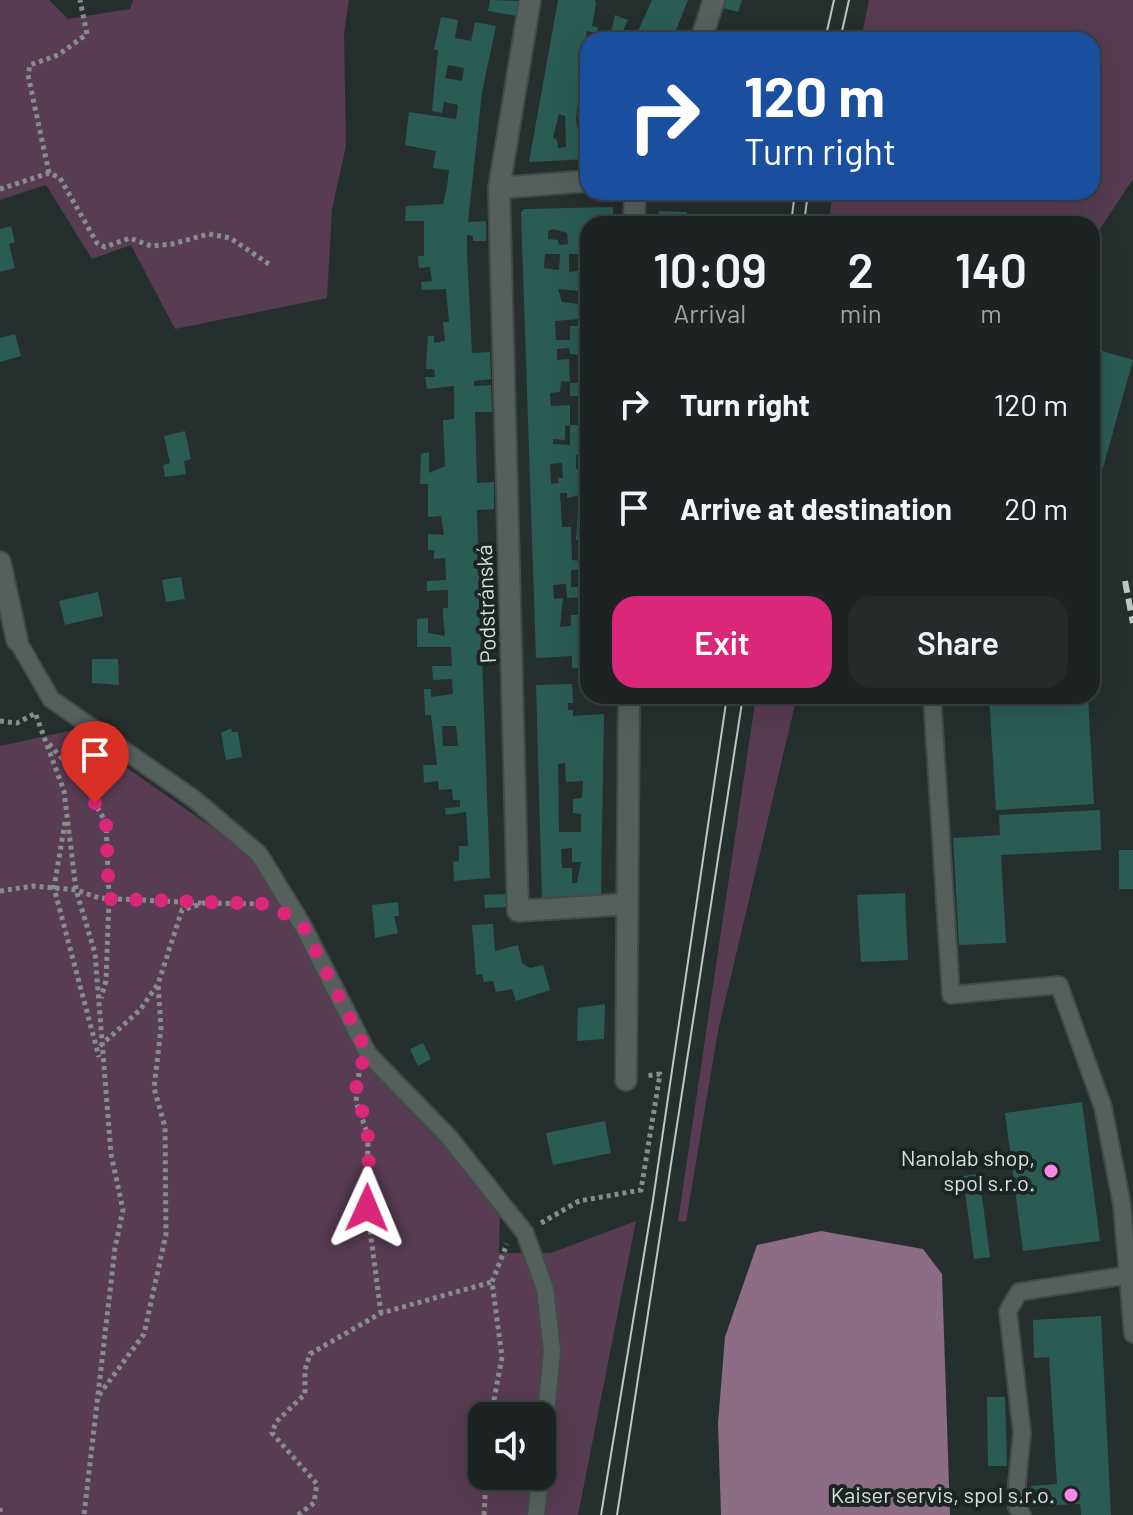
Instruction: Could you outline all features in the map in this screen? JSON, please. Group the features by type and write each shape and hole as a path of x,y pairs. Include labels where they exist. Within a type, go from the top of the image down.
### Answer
{"street":[{"name":"Podstránská","path":"530,0 499,188 518,911 627,904"},
{"path":"704,32 714,0"},
{"path":"499,188 580,182"},
{"path":"0,562 17,640"},
{"path":"626,1080 629,704"}],"lane":[{"path":"17,640 51,699 194,799 259,854 303,926 368,1054 448,1136 524,1231 545,1289 552,1351 547,1402"},
{"path":"933,704 951,995 1059,985 1103,1107 1122,1205 1133,1334"},
{"path":"1022,1515 1017,1507 1017,1483 1022,1433 1008,1311 1019,1292 1128,1275"},
{"path":"536,1515 539,1490"}],"path":[{"path":"49,173 28,75 30,65 58,55 87,34 80,0"},
{"path":"0,189 49,173 60,178 97,243 105,247 130,238 151,246 209,234 230,238 269,264"},
{"path":"0,721 17,723 36,714 64,791 76,890 95,953 111,1154 123,1210 115,1248 84,1515"},
{"path":"45,740 83,782 106,823 109,899 106,981 99,1004"},
{"path":"67,815 54,888 103,1069"},
{"path":"0,891 33,886 76,890 109,899 270,904"},
{"path":"100,1046 140,1010 158,984 179,914 204,903"},
{"path":"99,1395 144,1334 166,1234 165,1127 154,1088 161,1028 158,984"},
{"path":"368,1054 359,1067 356,1102 368,1135 367,1208 381,1313"},
{"path":"494,1402 502,1357 492,1282 506,1244 579,1201 641,1190 660,1074 626,1080"},
{"path":"298,1515 314,1503 317,1484 282,1448 272,1433 276,1422 305,1394 305,1370 310,1354 381,1313 492,1282"},
{"path":"484,1515 485,1490"},
{"path":"0,1508 1,1515"}],"shaded area":[{"path":"0,0 49,0 68,19 130,9 133,0 349,0 344,34 346,146 332,209 327,298 175,329 131,245 92,259 46,185 0,200"},
{"path":"869,0 1133,0 1133,179 1100,229 1100,216 829,216 832,200 1100,200 1100,32 863,32"},
{"path":"755,704 795,704 718,1031 686,1222 678,1221"},
{"path":"73,730 240,847 289,906 355,1046 431,1124 500,1211 499,1253 551,1253 636,1221 578,1515 0,1515 0,746"},
{"path":"821,1231 923,1249 942,1274 950,1515 721,1515 718,1423 725,1337 757,1245"}],"building":[{"path":"490,0 520,1 517,16 488,11"},
{"path":"558,0 595,0 596,4 592,26 598,27 597,32 580,32 580,89 576,118 577,127 580,127 580,159 529,162","holes":["559,114 565,116 566,147 558,148 557,140 553,138"]},
{"path":"652,0 688,0 675,32 638,32"},
{"path":"725,0 742,0 738,12 723,8"},
{"path":"615,15 628,20 624,32 611,32"},
{"path":"441,17 458,20 455,38 471,41 475,22 496,26 482,92 468,222 486,221 486,241 473,241 473,236 467,235 472,353 490,352 491,379 474,381 474,386 491,385 492,412 475,412 477,483 494,482 494,509 477,510 490,878 454,881 453,862 459,861 459,846 468,846 466,812 446,815 445,808 460,807 460,800 453,800 452,789 439,790 438,781 424,783 423,765 437,765 431,715 425,715 424,689 431,689 431,697 453,694 452,679 433,680 432,666 452,666 451,647 417,647 417,619 428,618 428,633 445,636 443,608 448,608 448,590 427,591 427,581 446,580 445,558 434,559 434,550 428,550 428,534 444,535 441,516 428,517 428,484 420,484 421,454 429,452 429,473 445,466 443,420 454,419 454,386 427,389 425,377 435,377 434,369 426,369 428,336 434,336 434,343 445,341 443,322 449,322 446,289 422,290 421,282 432,281 430,267 419,268 418,256 424,256 424,221 405,221 406,206 443,204 447,187 449,170 433,168 436,151 405,145 409,112 456,119 458,105 444,102 442,113 432,111 438,50 434,50","holes":["448,65 464,68 462,81 445,78","442,726 456,726 458,746 443,746"]},
{"path":"613,207 613,216 580,216 580,355 570,354 569,348 557,349 557,360 569,359 570,382 561,381 560,392 550,393 551,406 570,405 570,425 580,425 580,455 576,455 576,469 580,469 580,540 576,540 579,495 567,498 567,493 560,493 562,527 571,527 572,560 580,561 580,569 571,570 571,587 580,587 580,597 567,598 566,584 553,585 554,599 563,598 560,627 571,626 571,615 578,615 580,603 580,668 572,668 572,656 536,658 521,212 524,209","holes":["553,229 567,233 568,244 559,245 558,240 548,239 548,231","545,254 560,254 559,270 544,268","569,254 578,254 578,271 569,272","558,289 579,291 578,304 562,302","579,319 579,326 570,326 570,340 556,340 555,321","570,425 570,445 553,444 553,439 565,440 565,426","562,463 563,478 558,478 559,483 551,484 550,464"]},
{"path":"659,211 687,212 687,216 659,216"},
{"path":"11,226 15,242 9,244 15,268 0,272 0,229"},
{"path":"15,334 21,356 0,362 0,338"},
{"path":"1100,350 1133,360 1103,468 1100,467"},
{"path":"570,383 580,383 580,396 570,396"},
{"path":"185,431 191,459 184,461 186,474 165,477 163,465 170,463 164,436"},
{"path":"181,577 185,599 166,602 162,580"},
{"path":"98,592 103,616 65,625 59,601"},
{"path":"92,659 118,659 119,685 92,683"},
{"path":"572,684 573,703 568,703 568,710 573,710 573,716 604,714 601,896 542,899 536,685","holes":["565,763 566,782 583,781 582,798 573,799 573,813 581,814 581,832 559,832 558,764","572,848 572,862 581,862 577,883 572,883 572,868 562,868 561,849"]},
{"path":"989,704 1088,704 1094,804 996,810"},
{"path":"231,728 232,732 238,732 242,757 226,760 221,733"},
{"path":"1100,810 1101,850 1001,855 1006,943 959,945 953,838 1000,835 999,815"},
{"path":"1119,850 1133,850 1133,889 1119,889"},
{"path":"905,893 908,960 861,962 857,895"},
{"path":"505,894 506,907 485,908 484,895"},
{"path":"398,902 399,916 394,916 398,933 375,938 372,905"},
{"path":"493,924 495,951 518,945 522,963 530,968 543,965 550,990 516,1001 512,989 496,992 493,981 484,982 482,974 476,975 472,925"},
{"path":"605,1004 604,1039 577,1041 578,1008"},
{"path":"423,1043 431,1059 418,1066 410,1049"},
{"name":"Nanolab shop, spol s.r.o.","path":"1082,1102 1100,1241 1023,1251 1005,1113"},
{"path":"605,1121 611,1153 553,1165 546,1133"},
{"path":"979,1174 990,1257 974,1259 963,1176"},
{"path":"1101,1316 1111,1515 1081,1515 1080,1504 1033,1506 1031,1486 1057,1484 1049,1357 1034,1358 1033,1320"},
{"path":"987,1397 1005,1397 1007,1466 988,1466"}],"tram line":[{"path":"827,32 834,0"},
{"path":"842,32 849,0"},
{"path":"792,216 794,200"},
{"path":"805,216 807,200"},
{"path":"601,1515 653,1200 726,704"},
{"path":"617,1515 742,704"}],"railway":[{"path":"1125,581 1133,623"}],"place":[{"name":"Nanolab shop, spol s.r.o.","path":"1051,1171"},
{"name":"Kaiser servis, spol s.r.o.","path":"1071,1495"}],"route":[{"path":"95,803 106,823 109,899 270,904 303,926 352,1028 368,1054 359,1067 356,1102 368,1135 367,1208"}]}
